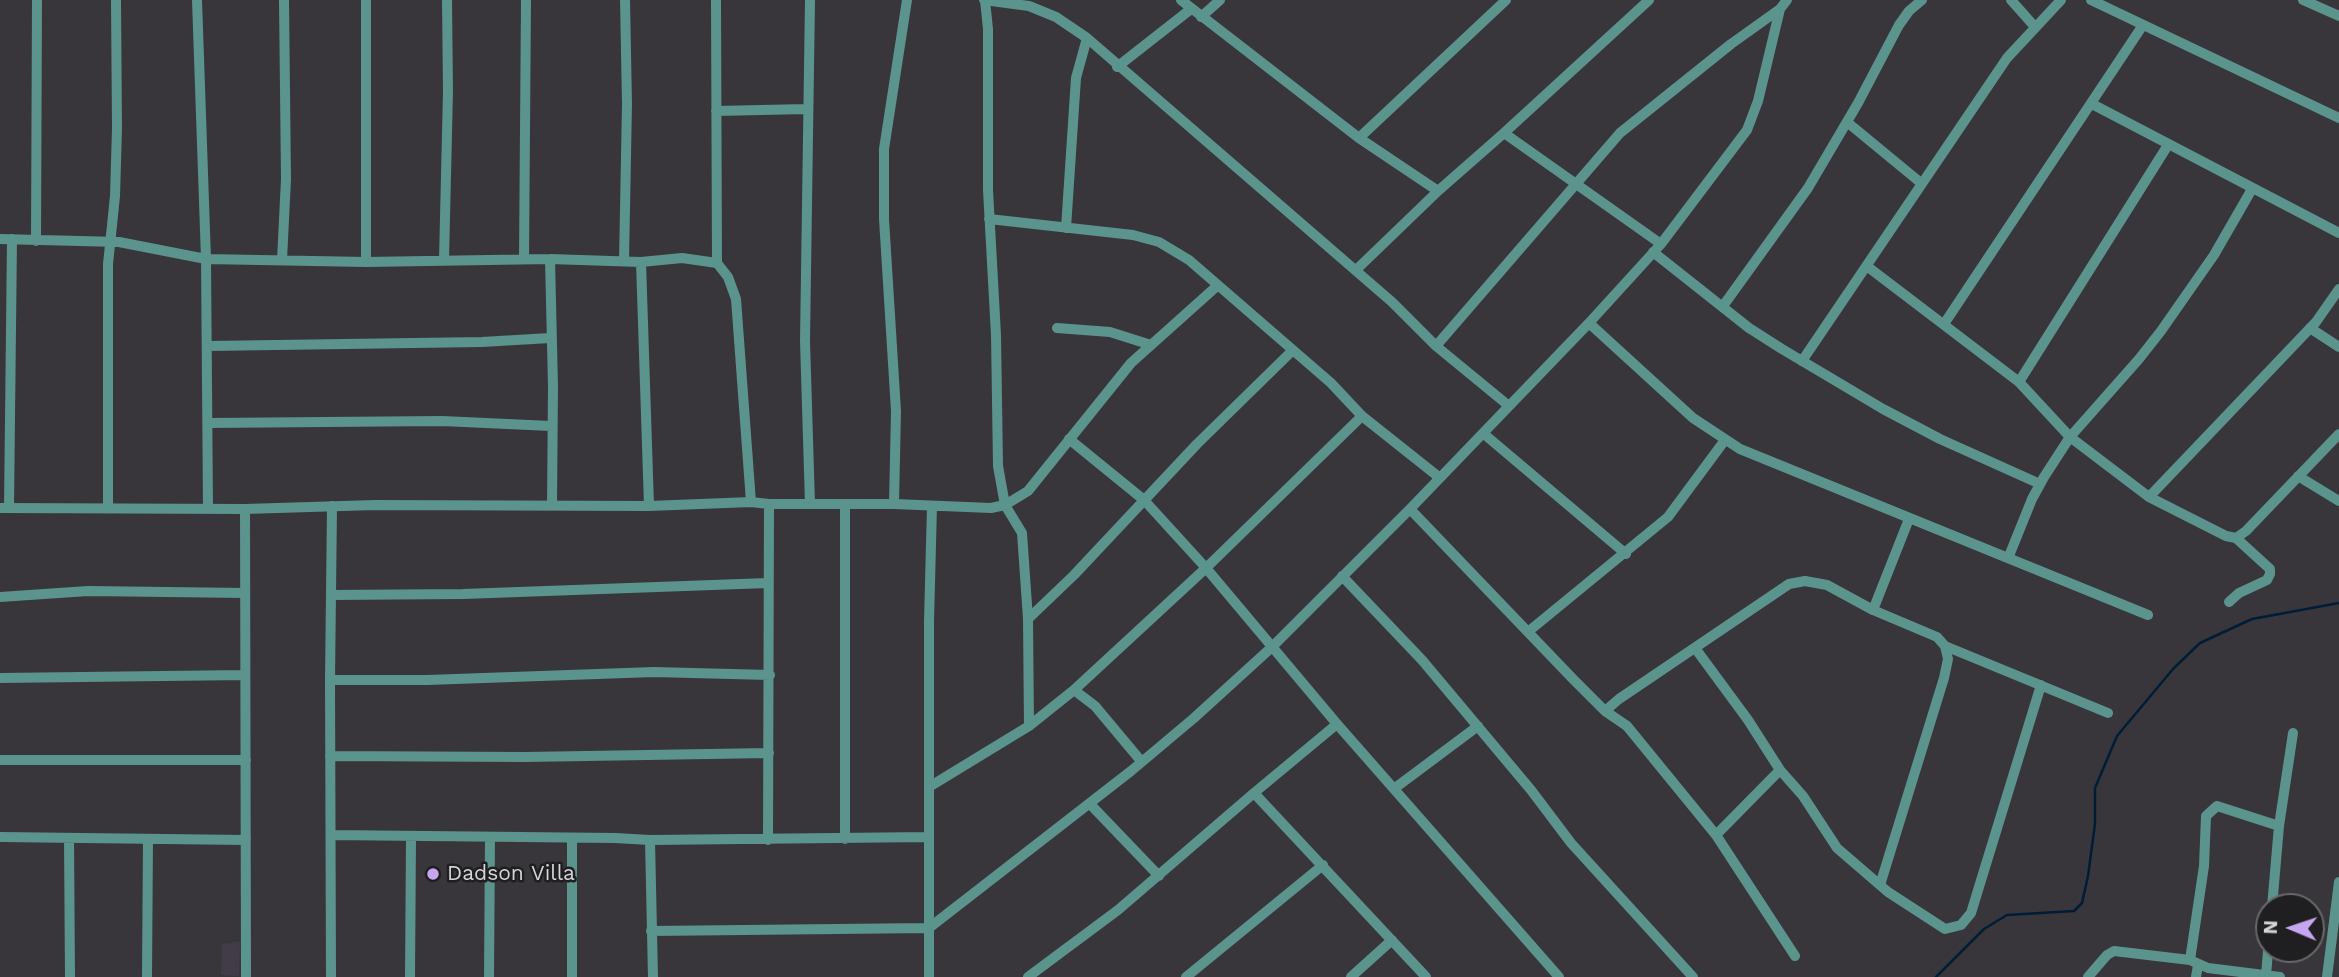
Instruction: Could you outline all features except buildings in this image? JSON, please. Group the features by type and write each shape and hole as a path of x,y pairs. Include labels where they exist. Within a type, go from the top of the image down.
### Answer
{"street":[{"path":"36,241 37,0"},
{"path":"108,507 107,334 117,128 116,0"},
{"path":"198,0 208,346 208,508"},
{"path":"282,260 286,179 284,0"},
{"path":"366,0 366,262"},
{"path":"444,260 447,0"},
{"path":"524,259 526,0"},
{"path":"624,261 627,104 625,0"},
{"path":"716,0 717,263 729,277 736,299 751,502"},
{"path":"810,0 805,341 810,504"},
{"path":"894,504 896,411 884,219 884,149 907,0"},
{"path":"1029,726 1028,619 1022,533 1005,505 998,466 996,335 989,219 988,29 984,0 1029,6 1056,17 1087,38 1117,67 1356,270 1436,346 1509,406"},
{"path":"1181,0 1359,138 1438,191"},
{"path":"1201,17 1220,0"},
{"path":"1359,138 1506,0"},
{"path":"1356,270 1438,191 1649,0"},
{"path":"1723,306 1808,188 1899,25 1909,11 1922,0"},
{"path":"2011,0 2035,27"},
{"path":"1802,361 2007,58 2061,0"},
{"path":"2091,0 2339,118"},
{"path":"2303,0 2339,16"},
{"path":"1436,346 1620,133 1784,4"},
{"path":"651,931 929,928 1090,804 1194,718 1272,647 1484,434 1661,244 1747,130 1758,101 1784,4"},
{"path":"1117,67 1191,9"},
{"path":"1944,324 2143,25"},
{"path":"1066,228 1076,78 1087,38"},
{"path":"2092,104 2339,233"},
{"path":"716,111 807,109"},
{"path":"1847,122 1921,183"},
{"path":"1504,134 1661,244"},
{"path":"2019,382 2168,145"},
{"path":"2009,556 2040,484 2070,437 2161,331 2214,255 2252,189"},
{"path":"989,219 1133,235 1159,242 1189,260 1331,383 1362,416 1440,478"},
{"path":"0,239 119,242 206,259 366,262 550,259 641,262 682,258 717,263"},
{"path":"12,239 5,508 649,506 751,502 990,508 1005,505 1028,491 1131,363 1217,286"},
{"path":"1653,252 1749,328 1802,361 1940,439 2040,484"},
{"path":"550,259 552,506"},
{"path":"641,262 649,506"},
{"path":"1868,267 2019,382 2070,437 2149,497 2226,536 2236,538 2270,569 2267,580 2239,593 2228,602"},
{"path":"2149,497 2310,328 2339,289"},
{"path":"1588,323 1693,418 1740,449 1909,519 2009,556 2148,615"},
{"path":"1056,328 1110,331 1152,345"},
{"path":"2310,328 2339,347"},
{"path":"208,346 482,342 550,338"},
{"path":"1028,619 1074,575 1197,444 1293,350"},
{"path":"929,786 1029,726 1074,690 1206,568 1362,416"},
{"path":"209,423 442,421 551,426"},
{"path":"1484,434 1626,554"},
{"path":"2236,538 2246,531 2339,434"},
{"path":"1069,439 1144,500 1206,568 1337,724 1559,977"},
{"path":"1529,631 1626,554 1676,509 1725,440"},
{"path":"2298,476 2339,501"},
{"path":"768,840 769,504"},
{"path":"845,504 845,839"},
{"path":"331,977 332,506"},
{"path":"929,977 932,506"},
{"path":"245,509 246,977"},
{"path":"1410,509 1605,711 1627,726 1716,835 1795,956"},
{"path":"1873,610 1909,519"},
{"path":"1342,576 1422,660 1571,842 1693,977"},
{"path":"1605,711 1789,584 1805,581 1827,585 1873,610 1937,637 1945,646 2108,713"},
{"path":"331,595 463,594 768,583"},
{"path":"0,597 88,591 245,593"},
{"path":"1880,885 1944,678 1948,659 1945,646"},
{"path":"1695,648 1748,720 1780,770 1803,796 1837,848 1880,885 1945,929 1961,925 1971,914 2041,685"},
{"path":"330,680 427,680 654,672 769,675"},
{"path":"0,678 246,675"},
{"path":"1074,690 1095,706 1141,761"},
{"path":"1028,977 1118,910 1337,724"},
{"path":"1395,788 1478,726"},
{"path":"2273,893 2279,827 2293,733"},
{"path":"330,757 769,753"},
{"path":"0,760 246,760"},
{"path":"1716,835 1780,770"},
{"path":"1254,793 1426,977"},
{"path":"1090,804 1159,876"},
{"path":"2196,977 2194,962 2204,866 2206,816 2217,806 2279,827"},
{"path":"331,835 650,840 928,837"},
{"path":"0,837 246,839"},
{"path":"489,977 490,837"},
{"path":"69,838 70,977"},
{"path":"410,977 411,838"},
{"path":"572,838 572,977"},
{"path":"147,977 148,839"},
{"path":"650,840 653,977"},
{"path":"1186,977 1323,865"},
{"path":"2327,977 2339,883"},
{"path":"1351,977 1392,940"},
{"path":"2088,977 2107,955 2114,951 2194,962 2229,972 2280,977"}],"shaded area":[{"path":"240,942 239,976 221,975 222,944"}],"waterway":[{"path":"1936,977 1984,929 2007,915 2074,911 2082,903 2095,824 2095,788 2117,736 2173,669 2200,643 2252,619 2339,603"}],"place":[{"name":"Dadson Villa","path":"433,874"}]}
